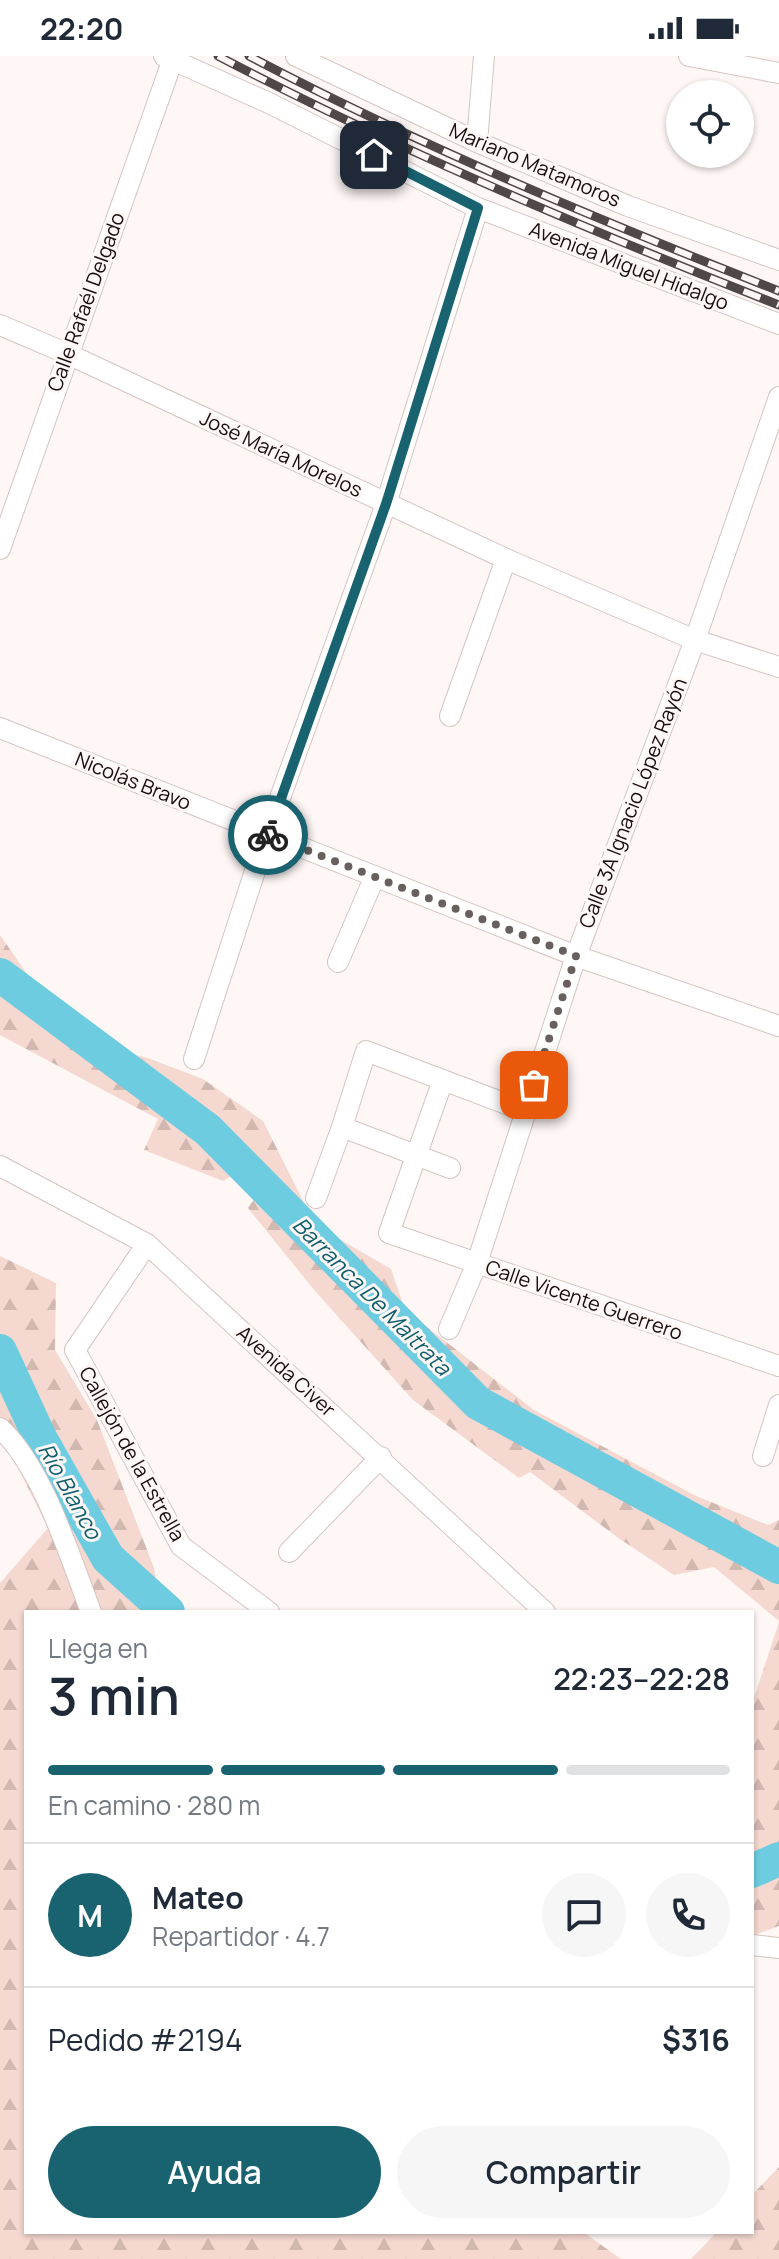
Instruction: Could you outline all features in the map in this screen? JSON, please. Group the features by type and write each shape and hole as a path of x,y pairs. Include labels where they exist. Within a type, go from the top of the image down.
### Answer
{"street":[{"name":"Mariano Matamoros","path":"296,56 477,142 628,206 779,260"},
{"path":"477,142 484,56"},
{"path":"689,56 779,73"},
{"name":"Avenida Miguel Hidalgo","path":"170,58 269,103 478,208 779,324"},
{"name":"Calle Rafaél Delgado","path":"0,549 170,58"},
{"path":"194,1059 267,834 386,504 478,208"},
{"name":"José María Morelos","path":"0,325 506,559 695,640 779,667"},
{"name":"Calle 3A Ignacio López Rayón","path":"449,1329 477,1263 576,956 695,640 779,397"},
{"path":"450,716 506,559"},
{"name":"Nicolás Bravo","path":"0,728 576,956 779,1026"},
{"path":"338,962 375,876"},
{"path":"316,1198 366,1051 525,1111"},
{"path":"417,1156 443,1080"},
{"path":"342,1127 450,1168"},
{"name":"Calle Vicente Guerrero","path":"417,1156 389,1233 779,1366"},
{"name":"Avenida Civer","path":"0,1166 147,1244 381,1457 539,1610"},
{"name":"Callejón de la Estrella","path":"147,1244 75,1350 181,1546 266,1610"},
{"path":"763,1456 779,1405"},
{"path":"0,1428 12,1439 50,1505 90,1610"},
{"path":"289,1552 381,1457"},
{"path":"754,1945 779,1948"}],"green space":[{"path":"0,935 75,1043 145,1057 203,1079 263,1121 315,1225 391,1269 405,1310 534,1410 696,1496 768,1525 779,1520 779,1621 714,1567 674,1575 530,1472 519,1478 413,1400 315,1291 248,1208 258,1194 243,1169 223,1181 144,1150 158,1119 0,1035"},
{"path":"0,1256 56,1283 55,1350 97,1420 154,1568 161,1610 24,1610 24,2234 586,2234 621,2259 0,2259 0,1583 48,1528 0,1432"},
{"path":"779,1622 779,1926 754,1935 754,1698"},
{"path":"779,2167 779,2259 691,2259 715,2234 754,2234 754,2193"}],"waterway":[{"name":"Barranca De Maltrata","path":"0,975 208,1130 478,1403 779,1567"},
{"name":"Río Blanco","path":"0,1351 40,1438 108,1558 166,1610"},
{"name":"Río Blanco","path":"754,1870 779,1859"}],"railway":[{"path":"218,56 495,188 779,305"},
{"path":"249,56 379,121 511,181 779,291"}],"way so far":[{"path":"268,835 576,956 534,1085"}],"route":[{"path":"268,835 386,504 478,208 374,155"}]}
